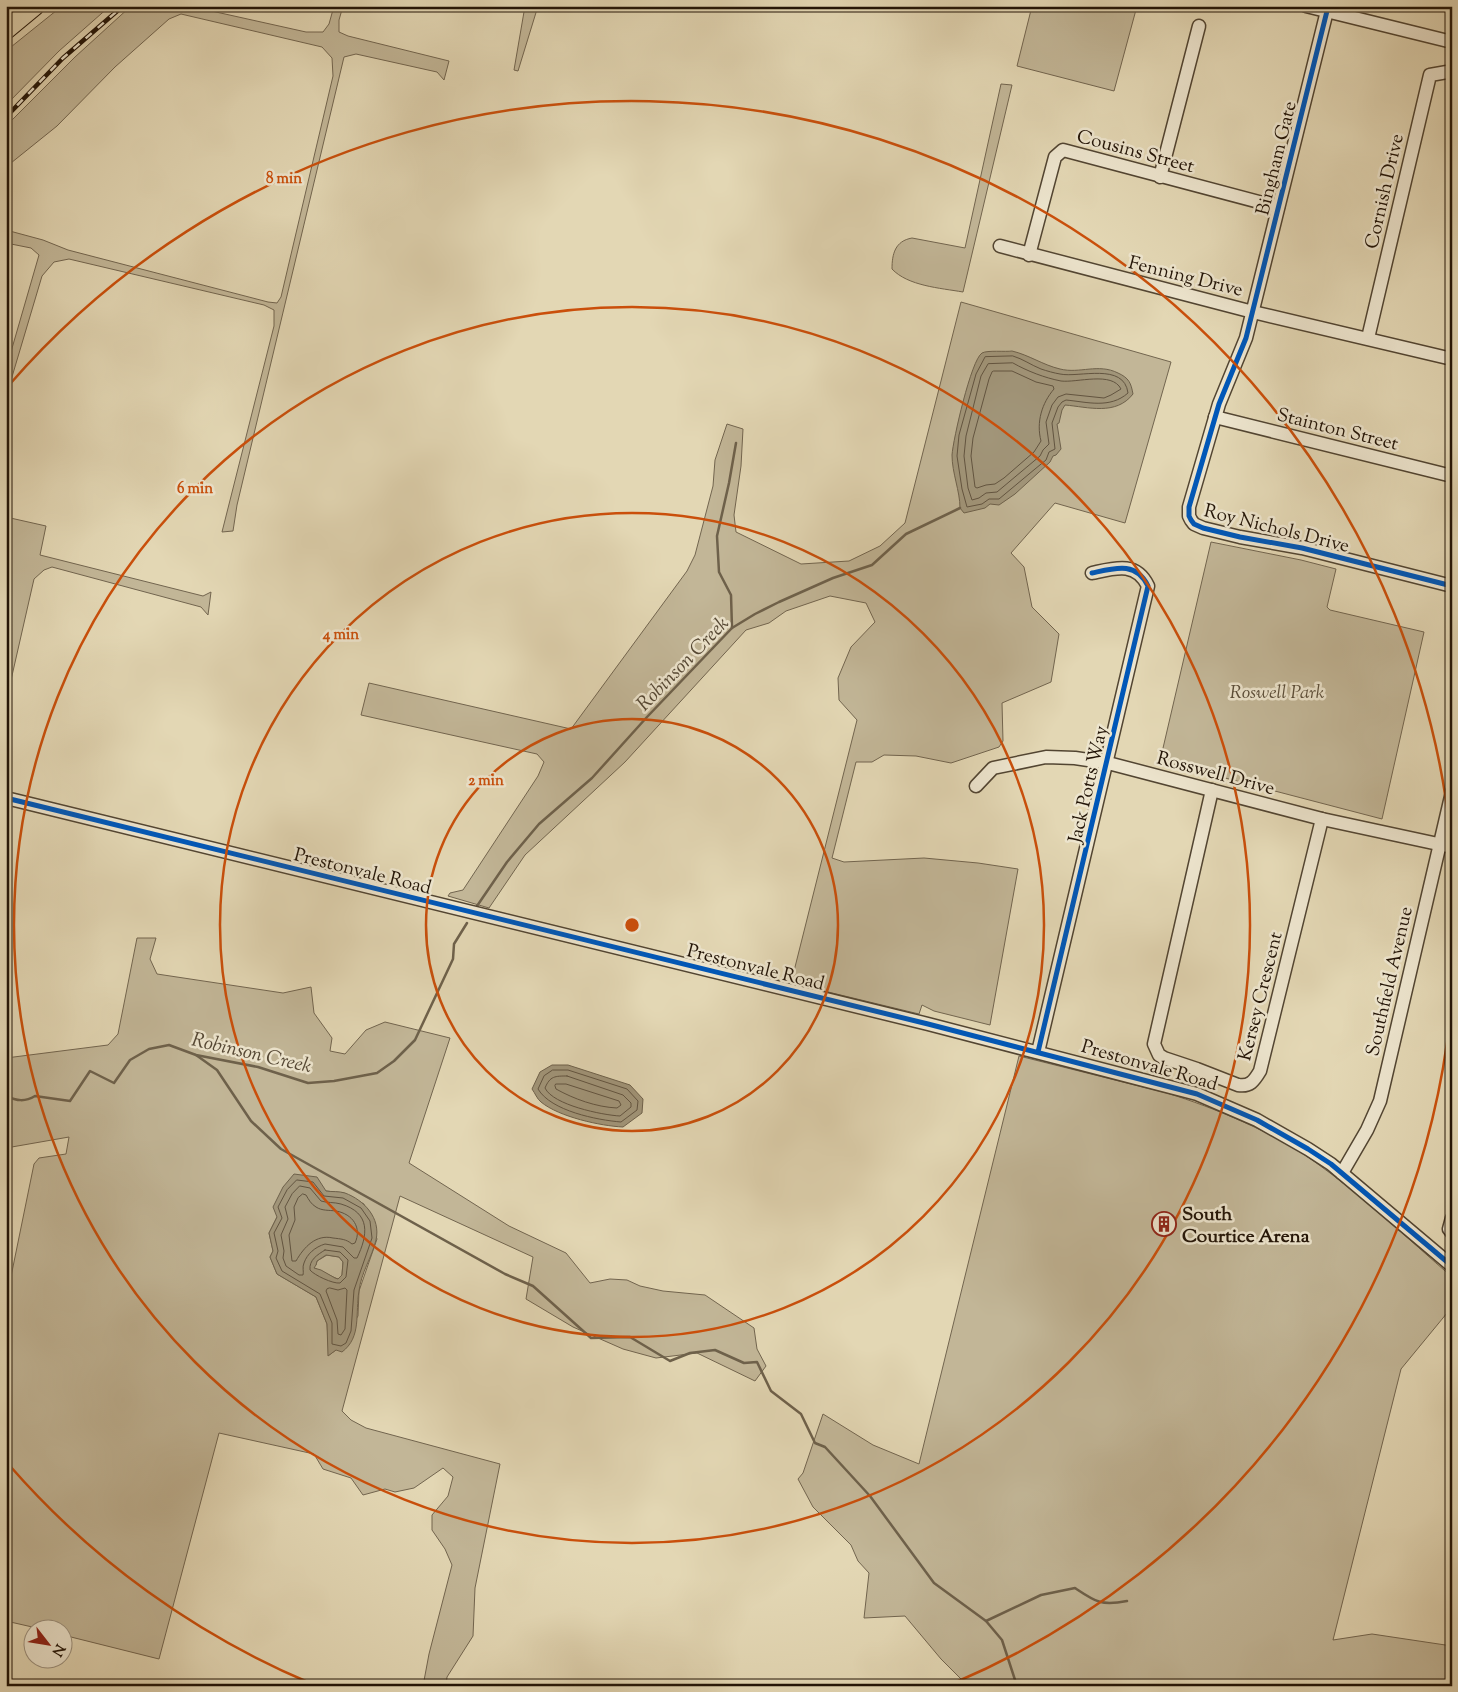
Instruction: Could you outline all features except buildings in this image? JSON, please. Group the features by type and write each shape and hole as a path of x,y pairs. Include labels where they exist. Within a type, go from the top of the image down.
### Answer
{"highway":[{"path":"6,30 35,6"}],"street":[{"path":"1306,6 1452,42"},
{"name":"Bingham Gate","path":"1253,312 1327,11"},
{"path":"1160,177 1199,26"},
{"name":"Cornish Drive","path":"1368,338 1430,75 1452,73"},
{"name":"Cousins Street","path":"1029,254 1055,157 1063,150 1160,177 1278,206"},
{"name":"Fenning Drive","path":"1000,246 1253,312 1452,359"},
{"name":"Roy Nichols Drive","path":"1253,312 1246,338 1215,417 1190,507 1190,516 1194,524 1240,537 1302,548 1452,586"},
{"name":"Stainton Street","path":"1215,417 1452,476"},
{"name":"Jack Potts Way","path":"1038,1052 1108,763 1148,586 1144,576 1132,570 1119,568 1092,573"},
{"name":"Rosswell Drive","path":"976,786 993,768 1046,757 1075,758 1108,763 1322,819 1445,845"},
{"name":"Kersey Crescent","path":"1212,790 1154,1044 1158,1055 1164,1058 1238,1085 1250,1084 1256,1079 1260,1071 1322,819"},
{"name":"Southfield Avenue","path":"1342,1173 1367,1130 1380,1101 1445,845 1452,792"},
{"name":"Prestonvale Road","path":"6,798 737,976 1196,1094 1233,1109 1285,1135 1342,1173 1452,1266"},
{"path":"1452,1218 1449,1229 1452,1233"}],"green space":[{"path":"62,6 110,6 59,51 6,105 6,51"},
{"path":"131,6 197,6 207,10 306,32 323,32 329,24 334,6 343,6 339,20 339,32 348,36 449,61 444,80 437,72 356,54 344,57 237,505 233,531 222,532 274,326 274,310 264,305 69,259 54,262 42,276 6,397 6,369 39,255 31,248 6,243 6,230 43,240 68,250 268,302 277,303 281,297 333,76 332,58 322,47 181,14 169,19 115,67 57,126 6,167 6,126 75,57"},
{"path":"525,6 538,6 518,71 514,70"},
{"path":"1032,6 1137,6 1114,91 1017,66"},
{"path":"1001,84 1012,85 963,292 915,283 892,269 894,253 902,242 912,238 965,248"},
{"path":"961,302 1171,362 1125,523 1055,503 1011,553 1024,567 1032,607 1059,634 1051,682 1002,703 1003,741 999,747 951,763 916,756 884,755 872,762 856,762 832,858 844,862 924,858 1018,869 990,1025 934,1011 922,1005 919,1014 791,983 857,720 839,700 838,678 851,647 875,622 866,603 830,596 786,611 769,623 746,630 625,762 525,855 489,908 448,896 450,893 463,890 538,776 544,762 537,754 361,715 369,683 571,729 687,571 695,555 713,486 715,460 727,424 743,429 741,466 734,515 736,532 801,564 849,561 880,546 905,523"},
{"path":"6,517 46,526 40,555 203,596 211,592 208,615 201,607 52,567 44,570 34,579 6,702"},
{"name":"Roswell Park","path":"1211,542 1336,569 1327,607 1330,610 1424,632 1382,819 1160,761"},
{"path":"137,938 156,938 150,959 157,974 283,993 311,987 314,1013 332,1038 330,1051 345,1054 366,1030 385,1022 450,1038 409,1163 509,1226 566,1253 590,1283 610,1279 627,1280 640,1286 663,1291 705,1295 754,1328 757,1349 766,1366 755,1381 697,1353 656,1358 623,1349 573,1327 526,1299 533,1257 400,1196 342,1411 351,1420 366,1428 500,1464 475,1588 473,1636 447,1677 446,1686 423,1686 429,1654 452,1565 445,1549 432,1530 432,1515 448,1496 453,1477 443,1468 414,1488 395,1492 385,1489 363,1495 351,1478 323,1469 314,1454 219,1433 159,1659 72,1637 72,1620 22,1620 22,1625 6,1621 6,1301 34,1164 39,1158 66,1154 69,1137 6,1148 6,1058 108,1045 118,1034","holes":["326,1191 344,1193 364,1204 377,1239 359,1291 358,1316 336,1350 329,1355 327,1324 316,1297 277,1274 270,1257 273,1251 269,1233 277,1217"]},
{"path":"1019,1056 1167,1093 1224,1114 1262,1131 1299,1151 1333,1175 1368,1203 1452,1277 1452,1307 1401,1369 1333,1640 1372,1634 1452,1646 1452,1686 968,1686 941,1659 905,1616 864,1618 869,1573 858,1561 851,1545 813,1507 798,1479 803,1473 823,1414 873,1445 919,1464"},
{"path":"327,1255 339,1257 343,1262 342,1275 338,1279 313,1267 317,1261"}],"water":[{"path":"1012,351 1060,369 1111,370 1127,379 1133,394 1126,401 1110,408 1065,405 1057,424 1061,449 1053,456 1050,462 1015,494 999,505 990,504 985,508 964,513 960,508 952,455 968,384 982,353"},
{"path":"552,1065 568,1065 630,1085 643,1099 642,1113 623,1127 580,1120 558,1112 540,1101 532,1089 540,1072"},
{"path":"294,1174 317,1177 326,1191 345,1193 359,1200 370,1211 376,1224 376,1240 360,1284 355,1332 353,1339 342,1352 336,1350 328,1356 327,1324 316,1297 277,1274 270,1257 273,1251 269,1233 277,1217 273,1207 283,1187","holes":["326,1255 339,1257 343,1262 342,1275 338,1279 314,1268 317,1261"]}],"waterway":[{"path":"732,628 731,595 719,572 717,536 736,443"},
{"name":"Robinson Creek","path":"477,906 507,862 539,824 592,778 732,628 779,602 833,578 872,565 906,534 960,508"},
{"name":"Robinson Creek","path":"6,1096 21,1100 35,1096 70,1101 90,1071 114,1083 130,1060 149,1049 169,1045 196,1055 258,1067 308,1083 334,1081 377,1073 394,1061 415,1040 453,959 454,944 467,923"},
{"path":"196,1055 217,1070 251,1121 281,1149 505,1274 533,1286 591,1338 630,1337 670,1361 690,1353 715,1350 744,1363 757,1362 771,1391 801,1414 815,1443 825,1447 870,1496 934,1583 986,1621 1002,1640 1017,1686"},
{"path":"986,1621 1041,1595 1075,1588 1099,1602 1127,1601"}],"railway":[{"path":"6,117 63,58 123,6"}],"cycle path":[{"path":"1327,11 1246,338 1219,404 1189,507 1189,516 1194,524 1203,528 1302,548 1452,586"},
{"path":"1038,1052 1148,586 1137,573 1124,568 1092,573"},
{"path":"6,798 928,1024 1197,1094 1257,1120 1331,1164 1452,1266"}],"place":[{"name":"South Courtice Arena","path":"1164,1224"}]}
